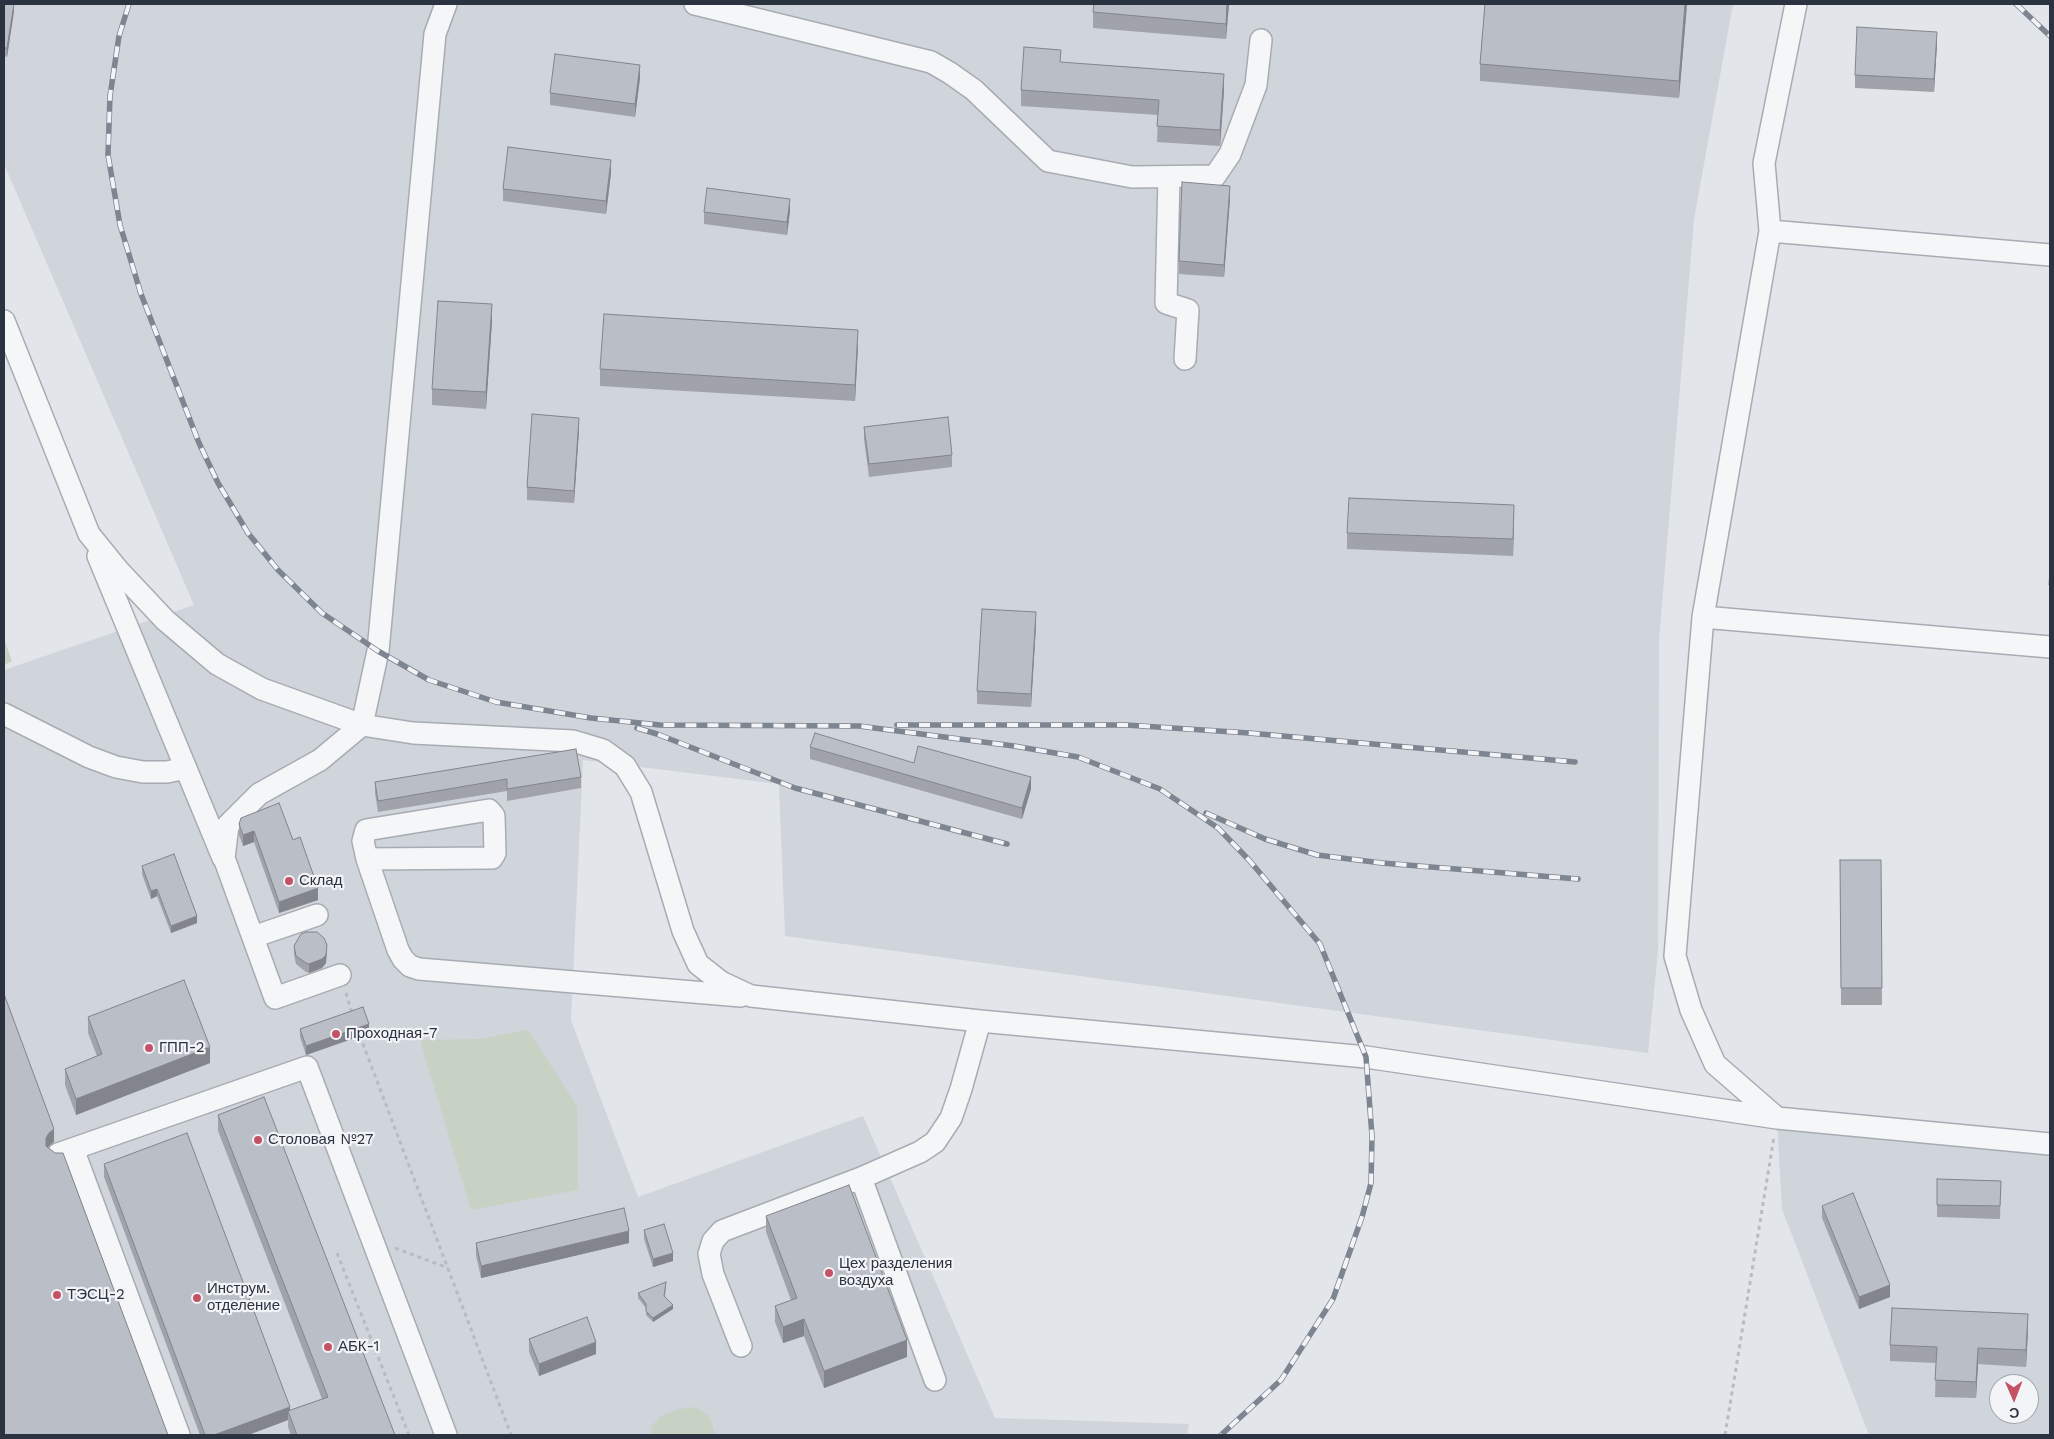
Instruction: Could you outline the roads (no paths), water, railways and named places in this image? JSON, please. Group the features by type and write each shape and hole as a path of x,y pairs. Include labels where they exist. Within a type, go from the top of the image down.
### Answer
{"street":[{"path":"224,858 228,825 260,794 320,760 362,725 378,650 435,34 446,4"},
{"path":"695,4 931,62 974,90 1048,161 1132,177 1214,176 1230,154 1256,85 1261,40"},
{"path":"1777,1118 1715,1064 1691,1010 1675,956 1704,617 1770,231 1764,163 1796,4"},
{"path":"1170,177 1166,303 1188,310 1185,358"},
{"path":"1770,231 2050,255"},
{"path":"4,321 88,534 224,858 276,998 340,975"},
{"path":"88,534 119,571 165,620 217,664 262,689 362,725 413,733 573,741 603,750 625,766 641,792 682,931 698,964 721,982 751,996"},
{"path":"1704,617 2050,647"},
{"path":"4,714 89,757 116,767 143,772 167,772 186,768"},
{"path":"367,859 492,858 495,853 494,816 489,810 366,830 363,841 367,859 398,950 410,966 419,969 751,996 980,1021 1366,1057 1777,1118 2050,1144"},
{"path":"252,937 317,914"},
{"path":"741,1346 713,1274 709,1254 713,1241 722,1231 861,1178 920,1152 935,1142 951,1118 980,1021"},
{"path":"179,1435 66,1151 307,1067 446,1435"},
{"path":"861,1178 934,1380"}],"railway":[{"path":"129,4 119,36 110,96 108,155 120,225 141,294 199,443 218,483 248,533 278,570 322,613 378,651 429,680 496,702 591,718 660,725 859,726 1014,746 1078,757 1160,789 1218,828 1249,860 1320,944 1366,1057 1372,1136 1371,1183 1362,1217 1333,1299 1281,1380 1221,1435"},
{"path":"2016,4 2050,36"},
{"path":"897,725 1126,725 1249,733 1575,762"},
{"path":"637,728 795,788 1007,844"},
{"path":"1206,813 1265,839 1317,855 1382,863 1578,879"}],"place":[{"name":"Склад","path":"289,881"},
{"name":"Проходная-7","path":"336,1034"},
{"name":"ГПП-2","path":"149,1048"},
{"name":"Столовая №27","path":"258,1140"},
{"name":"Цех разделения воздуха","path":"829,1273"},
{"name":"ТЭСЦ-2","path":"57,1295"},
{"name":"Инструм. отделение","path":"197,1298"},
{"name":"АБК-1","path":"328,1347"}]}
